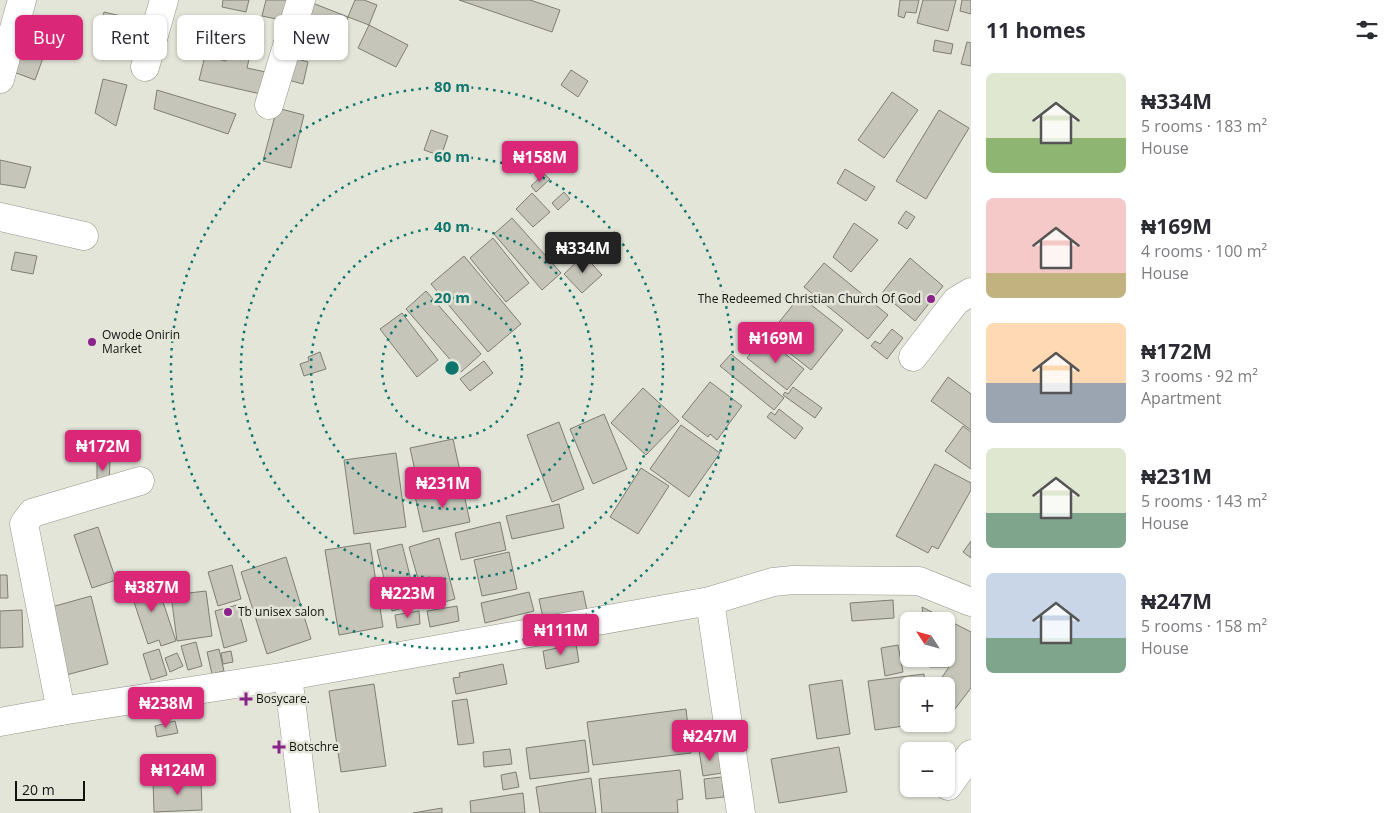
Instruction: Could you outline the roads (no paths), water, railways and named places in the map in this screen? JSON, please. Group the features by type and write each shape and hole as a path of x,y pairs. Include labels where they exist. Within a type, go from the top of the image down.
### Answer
{"street":[{"path":"0,79 22,0"},
{"path":"145,67 164,0"},
{"path":"269,105 301,0"},
{"path":"0,217 84,236"},
{"path":"913,357 956,301 971,292"},
{"path":"61,710 24,524 32,512 140,481"},
{"path":"0,722 61,710 288,676 710,601 773,582 793,580 919,581 971,602"},
{"path":"710,601 741,813"},
{"path":"288,676 305,813"},
{"path":"955,776 971,754"}],"place":[{"name":"The Redeemed Christian Church Of God","path":"931,299"},
{"name":"Owode Onirin Market","path":"92,342"},
{"name":"Tb unisex salon","path":"228,612"},
{"name":"Bosycare.","path":"246,699"},
{"name":"Botschre","path":"279,747"}]}
